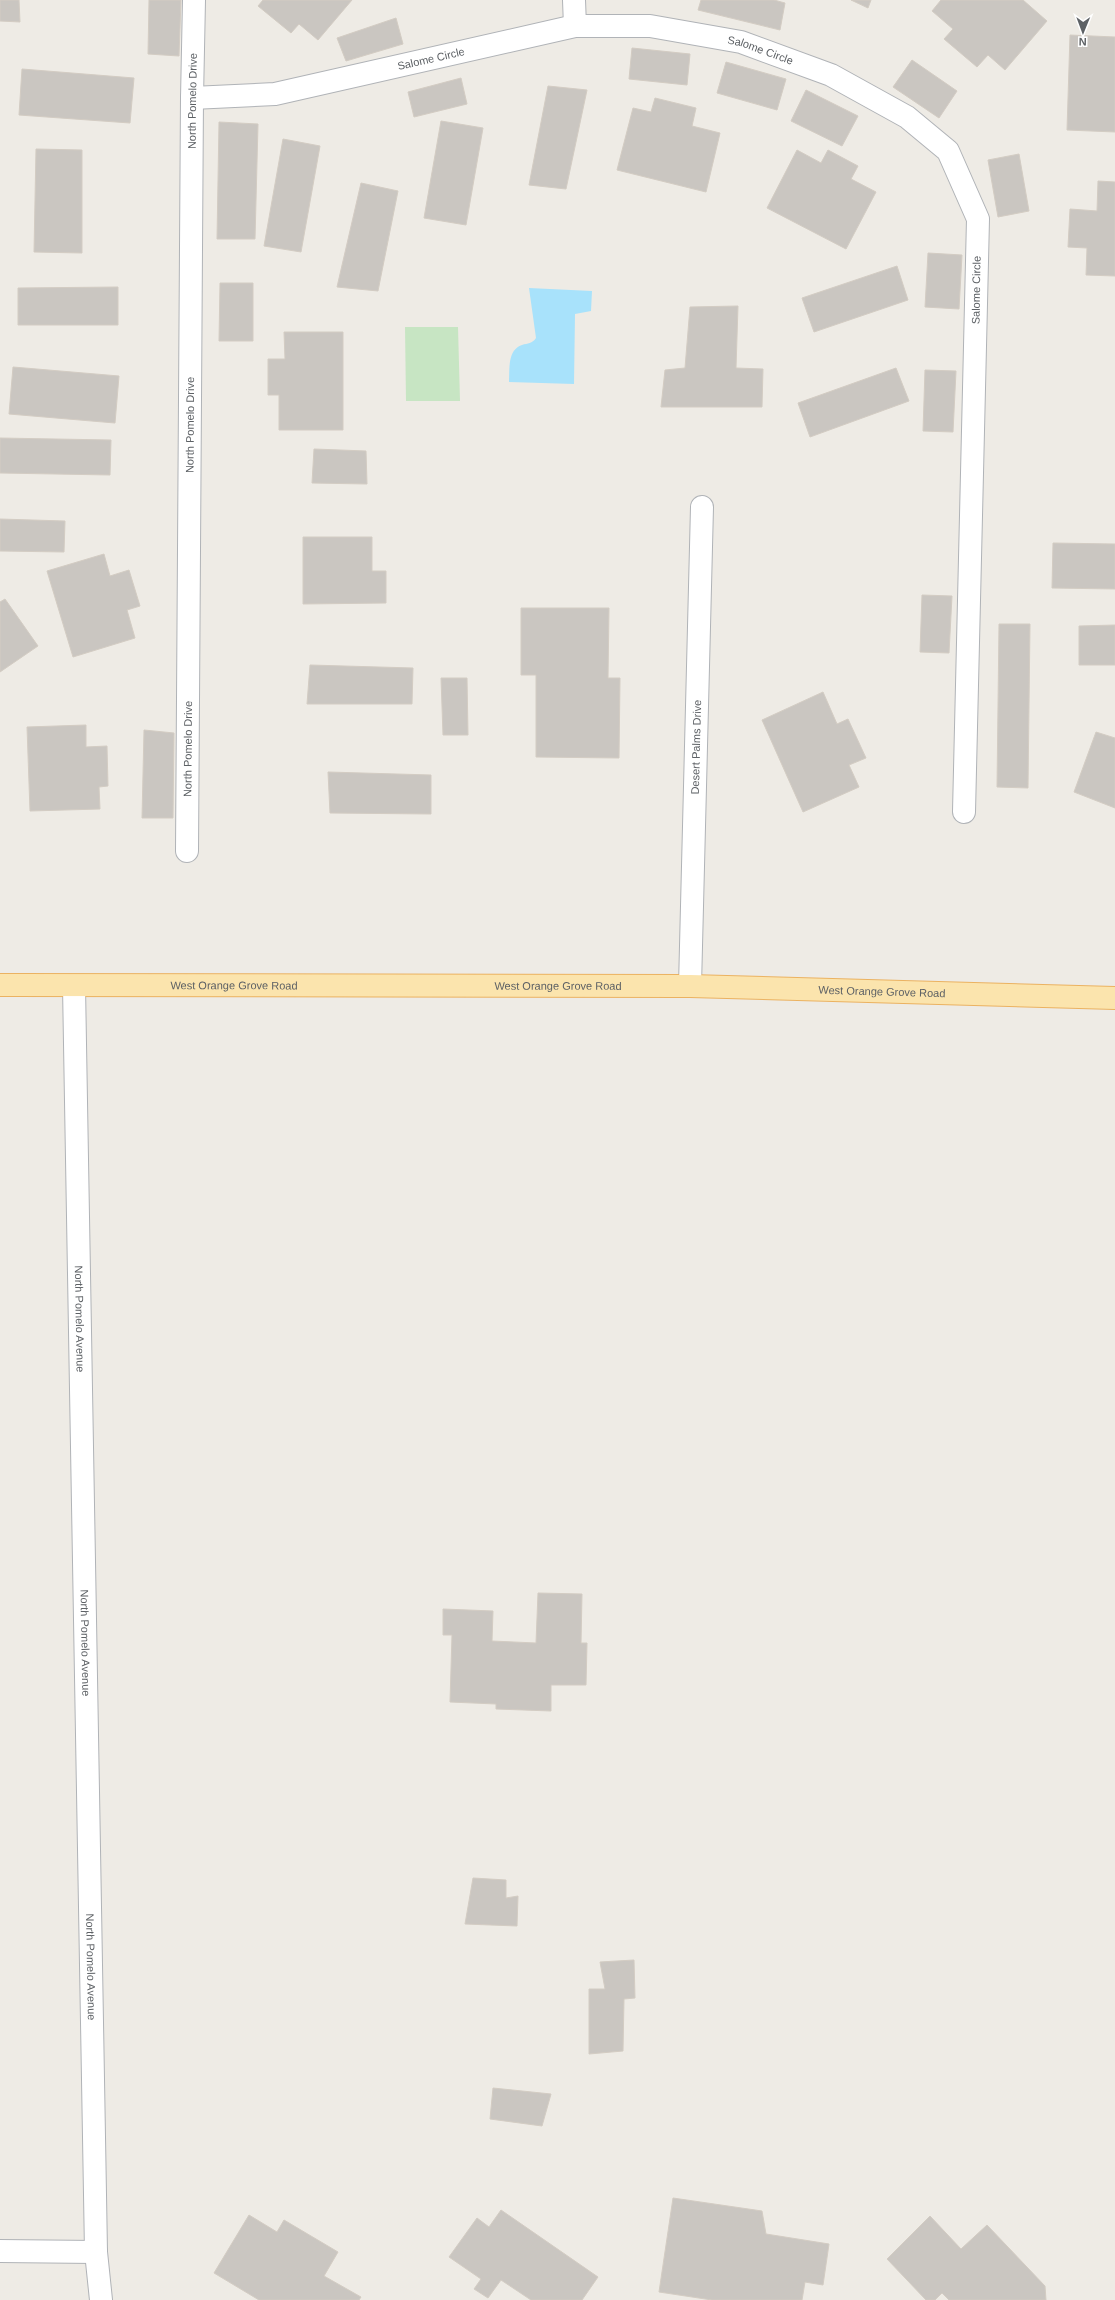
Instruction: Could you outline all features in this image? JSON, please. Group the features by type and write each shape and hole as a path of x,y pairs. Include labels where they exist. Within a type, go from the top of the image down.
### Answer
{"main road":[{"name":"West Orange Grove Road","path":"0,986 690,986 1115,998"}],"street":[{"name":"North Pomelo Drive","path":"188,851 192,98 194,0"},
{"path":"574,0 575,26"},
{"name":"Salome Circle","path":"192,98 275,94 575,26 650,26 741,42 831,75 907,117 948,151 978,219 964,812"},
{"name":"Desert Palms Drive","path":"690,986 702,507"},
{"name":"North Pomelo Avenue","path":"74,986 96,2252 101,2300"},
{"path":"0,2251 96,2252"}],"green space":[{"path":"405,327 458,327 460,401 406,401"}],"water":[{"path":"529,288 592,291 591,311 575,314 574,384 509,382 510,360 514,351 517,347 531,342 536,338"}],"building":[{"path":"0,0 19,0 20,22 0,21"},
{"path":"149,0 181,0 179,56 148,54"},
{"path":"263,0 352,0 318,40 299,24 291,33 258,6"},
{"path":"701,0 774,0 785,3 780,30 698,10"},
{"path":"851,0 871,0 868,8"},
{"path":"941,0 1023,0 1047,21 1005,70 988,55 977,67 944,39 953,29 932,11"},
{"path":"396,18 403,44 346,61 337,38"},
{"path":"1070,35 1115,37 1115,132 1067,130"},
{"path":"632,48 690,54 687,85 629,79"},
{"path":"912,60 957,91 939,118 893,87"},
{"path":"726,62 786,79 777,110 717,93"},
{"path":"22,69 134,78 130,123 19,115"},
{"path":"461,78 467,104 414,117 408,92"},
{"path":"548,86 587,90 566,189 529,185"},
{"path":"806,90 858,116 842,146 791,121"},
{"path":"655,98 696,108 692,126 720,133 706,192 617,170 633,108 651,112"},
{"path":"441,121 483,128 466,225 424,218"},
{"path":"219,122 258,124 255,239 217,239"},
{"path":"283,139 320,146 301,252 264,246"},
{"path":"36,149 82,150 82,253 34,252"},
{"path":"797,150 821,163 828,150 858,166 851,179 876,192 846,249 767,208"},
{"path":"1019,154 1029,211 998,217 988,160"},
{"path":"1098,181 1115,182 1115,276 1086,275 1087,248 1068,247 1070,209 1097,211"},
{"path":"361,183 398,191 378,291 337,287"},
{"path":"928,253 962,255 959,309 925,307"},
{"path":"897,266 908,300 814,332 802,298"},
{"path":"220,283 253,283 253,341 219,341"},
{"path":"118,287 118,325 18,325 18,288"},
{"path":"738,306 736,368 763,369 762,407 661,407 665,370 685,368 690,307"},
{"path":"284,332 343,332 343,430 279,430 279,395 268,395 268,359 285,359"},
{"path":"13,367 119,376 115,423 9,414"},
{"path":"896,368 909,401 810,437 798,403"},
{"path":"925,370 956,371 953,432 923,431"},
{"path":"0,438 111,440 110,475 0,473"},
{"path":"314,449 366,451 367,484 312,483"},
{"path":"0,519 65,521 64,552 0,551"},
{"path":"303,537 372,537 372,571 386,571 386,603 303,604"},
{"path":"1053,543 1115,544 1115,589 1052,588"},
{"path":"104,554 110,576 129,570 140,606 127,610 135,638 73,657 47,571"},
{"path":"922,595 952,596 949,653 920,652"},
{"path":"5,599 38,646 0,672 0,602"},
{"path":"521,608 609,608 608,678 620,678 619,758 536,757 536,675 521,675"},
{"path":"999,624 1030,624 1028,788 997,787"},
{"path":"1115,625 1115,665 1079,665 1079,626"},
{"path":"310,665 413,668 412,704 307,704"},
{"path":"441,678 467,678 468,735 443,735"},
{"path":"823,692 837,724 848,719 866,758 849,765 859,787 803,812 762,720"},
{"path":"86,725 86,747 107,746 108,786 99,787 100,809 30,811 27,727"},
{"path":"144,730 174,733 173,818 142,818"},
{"path":"1096,732 1115,738 1115,808 1074,792"},
{"path":"328,772 431,775 431,814 330,813"},
{"path":"538,1593 582,1594 581,1643 587,1643 586,1685 551,1685 551,1711 496,1709 496,1704 450,1702 452,1635 443,1635 443,1609 493,1611 492,1641 536,1643"},
{"path":"473,1878 506,1880 506,1898 518,1896 517,1926 465,1924"},
{"path":"634,1960 635,1998 624,1999 623,2051 589,2054 589,1989 605,1989 600,1962"},
{"path":"493,2088 551,2094 542,2126 490,2119"},
{"path":"673,2198 762,2211 766,2234 829,2244 823,2285 805,2282 802,2300 712,2300 659,2292"},
{"path":"501,2210 598,2277 582,2300 531,2300 501,2280 488,2298 474,2289 481,2279 449,2257 477,2218 489,2227"},
{"path":"249,2215 277,2232 284,2220 338,2252 324,2276 361,2297 359,2300 259,2300 214,2273"},
{"path":"930,2216 961,2249 987,2225 1045,2286 1046,2300 949,2300 942,2293 935,2300 926,2300 887,2259"}]}
